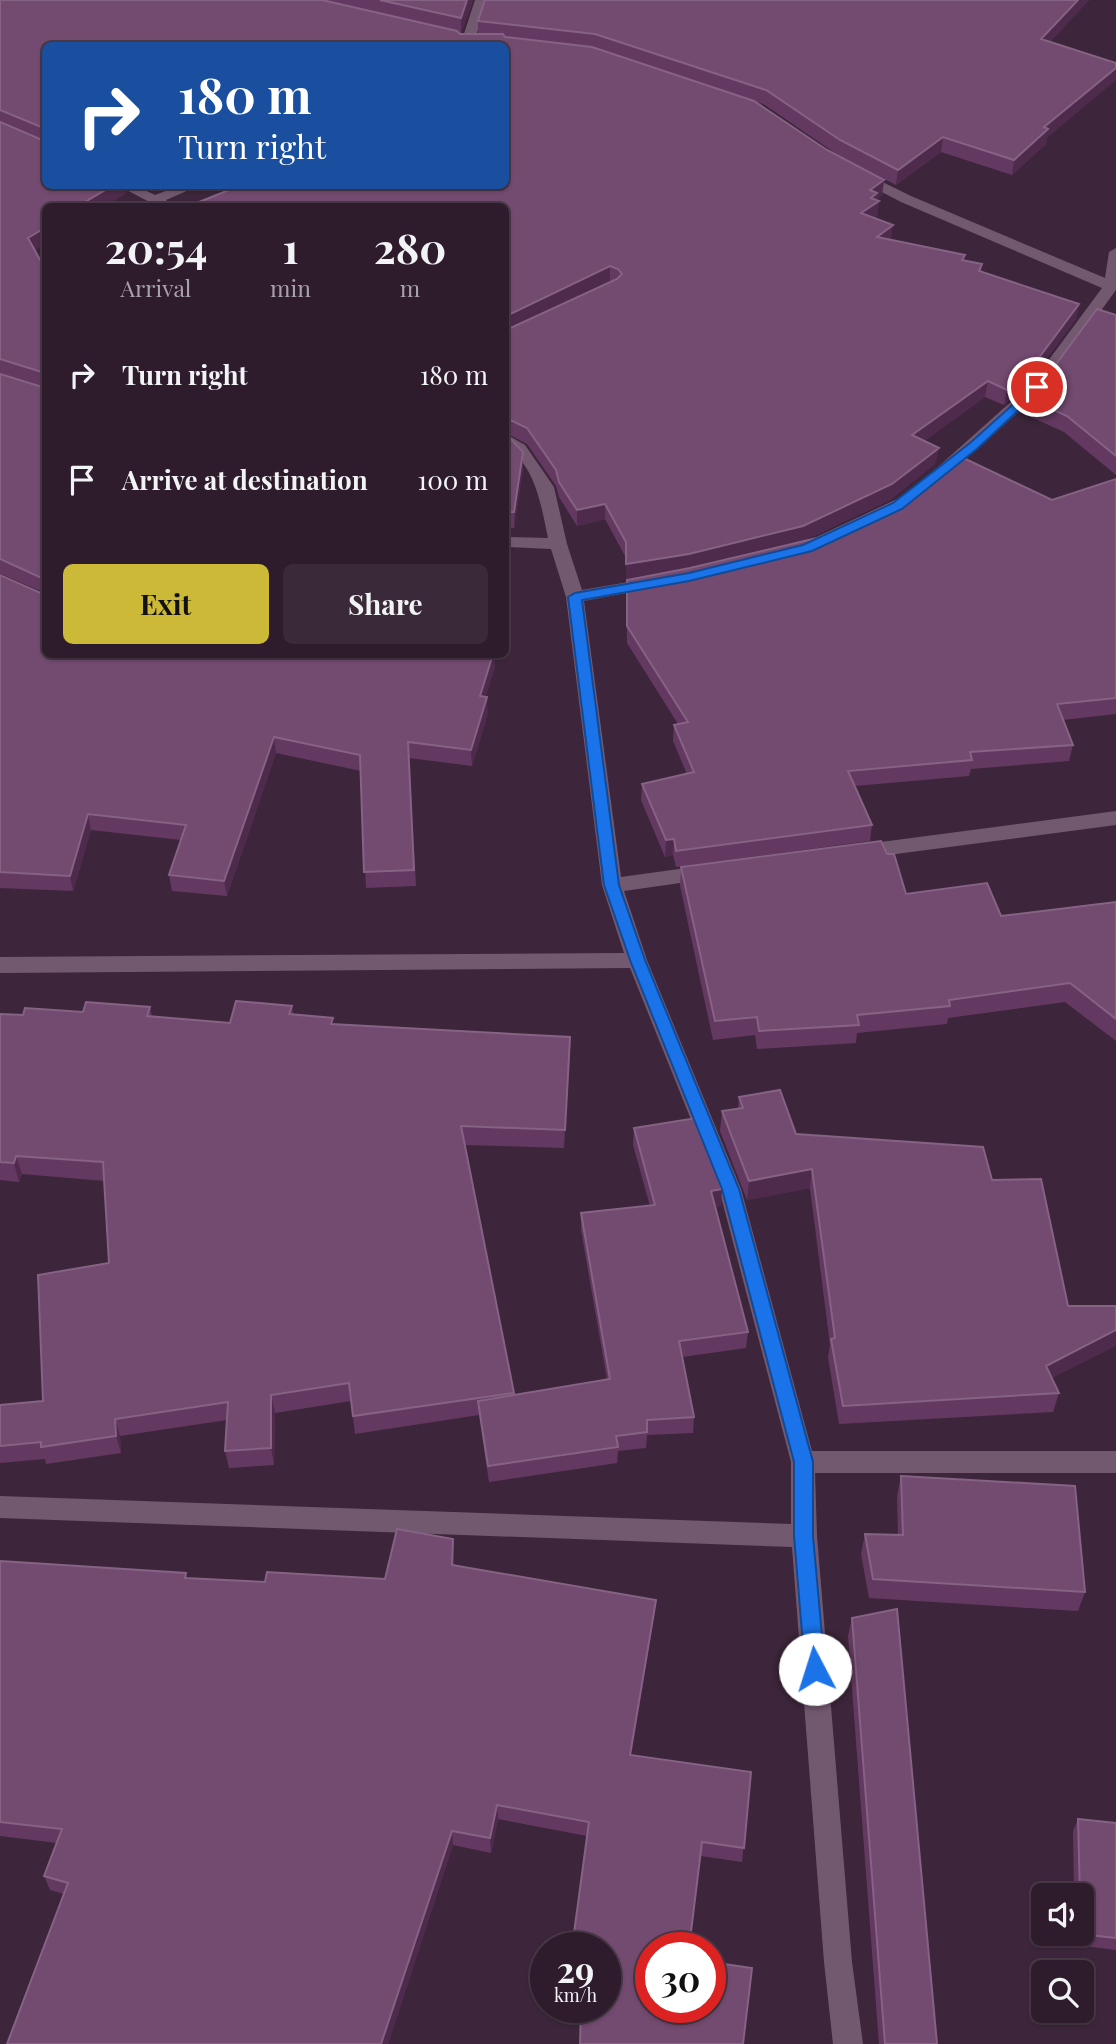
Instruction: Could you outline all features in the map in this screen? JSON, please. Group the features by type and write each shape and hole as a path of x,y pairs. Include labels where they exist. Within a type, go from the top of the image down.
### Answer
{"street":[{"path":"467,42 481,0"},
{"path":"845,166 918,205 1111,286"},
{"path":"132,189 161,203 186,189"},
{"path":"919,489 974,445 1037,387 1111,286 1116,251"},
{"path":"509,441 519,448 546,487 558,544 575,597 612,885 637,960 730,1189 803,1462 804,1536 838,1962 848,2044"},
{"path":"509,542 558,544"},
{"path":"575,597 663,581"},
{"path":"843,854 1116,818"},
{"path":"612,885 721,870"},
{"path":"0,965 637,960"},
{"path":"803,1462 1116,1462"},
{"path":"0,1507 804,1536"}],"building":[{"path":"0,0 322,0 457,31 460,34 503,34 505,37 592,47 754,101 827,150 884,180 870,190 877,193 871,198 879,201 861,213 893,225 877,237 965,255 962,260 982,264 979,271 1079,304 1032,367 1007,390 988,381 912,435 939,448 892,484 803,526 689,554 626,564 626,542 605,504 577,510 559,482 556,470 527,428 509,419 509,329 617,279 622,274 618,269 610,266 509,315 509,203 196,203 232,189 509,189 509,42 42,42 42,127 0,110"},
{"path":"380,0 467,0 461,18"},
{"path":"485,0 1078,0 1041,39 1116,63 1116,68 1044,127 1048,129 1014,160 943,137 898,170 840,140 766,90 595,34 478,21"},
{"path":"0,122 42,140 42,189 107,189 83,203 42,203 42,229 28,238 42,263 42,372 0,359"},
{"path":"1097,309 1116,315 1116,456 1067,416 1025,397 1048,375"},
{"path":"0,374 42,387 42,578 0,559"},
{"path":"509,437 523,452 514,512 509,512"},
{"path":"957,455 1052,500 1116,479 1116,698 1057,704 1073,745 970,752 972,760 848,771 872,825 676,851 674,839 666,840 642,784 694,772 674,725 688,722 627,626 627,580 817,538 906,496"},
{"path":"0,575 42,594 42,658 492,658 480,696 487,697 471,750 408,742 414,870 364,872 360,755 274,737 224,881 169,875 186,825 88,814 70,876 0,872"},
{"path":"881,841 887,854 894,854 906,894 987,883 1001,916 1116,902 1116,1019 1070,983 949,1000 950,1006 857,1015 859,1025 759,1031 757,1017 715,1021 681,867"},
{"path":"236,1001 292,1006 289,1014 333,1018 331,1024 570,1037 565,1130 461,1126 514,1393 353,1416 349,1383 271,1395 271,1448 225,1451 228,1402 115,1419 116,1436 41,1447 41,1442 0,1446 0,1405 43,1401 38,1275 109,1263 103,1162 16,1156 14,1163 0,1162 0,1014 23,1015 25,1008 83,1012 86,1002 150,1007 147,1016 230,1023"},
{"path":"780,1090 796,1134 983,1147 992,1180 1041,1179 1068,1306 1116,1306 1116,1330 1046,1366 1059,1393 843,1406 831,1339 835,1338 812,1169 749,1181 722,1111 743,1108 739,1097"},
{"path":"696,1118 722,1189 711,1191 748,1332 679,1341 694,1417 647,1420 647,1432 616,1436 618,1447 488,1466 478,1401 610,1379 581,1213 655,1205 634,1128"},
{"path":"901,1476 1075,1486 1085,1592 873,1579 865,1534 903,1535"},
{"path":"397,1529 453,1539 452,1565 656,1600 630,1755 751,1772 744,1848 702,1842 691,1932 635,1932 635,2023 726,2023 726,1964 752,1968 743,2044 580,2044 581,2023 621,2023 621,1932 574,1932 589,1822 497,1805 490,1838 452,1831 381,2044 7,2044 68,1883 44,1876 62,1829 0,1822 0,1561 186,1573 185,1578 265,1582 267,1572 385,1579"},
{"path":"897,1609 937,2044 885,2044 852,1618"},
{"path":"1078,1819 1116,1823 1116,1938 1094,1935 1094,1883 1080,1883"}],"route":[{"path":"815,1669 804,1536 803,1462 730,1189 637,960 612,885 575,597 689,577 808,548 897,506 974,445 1037,387"}]}
